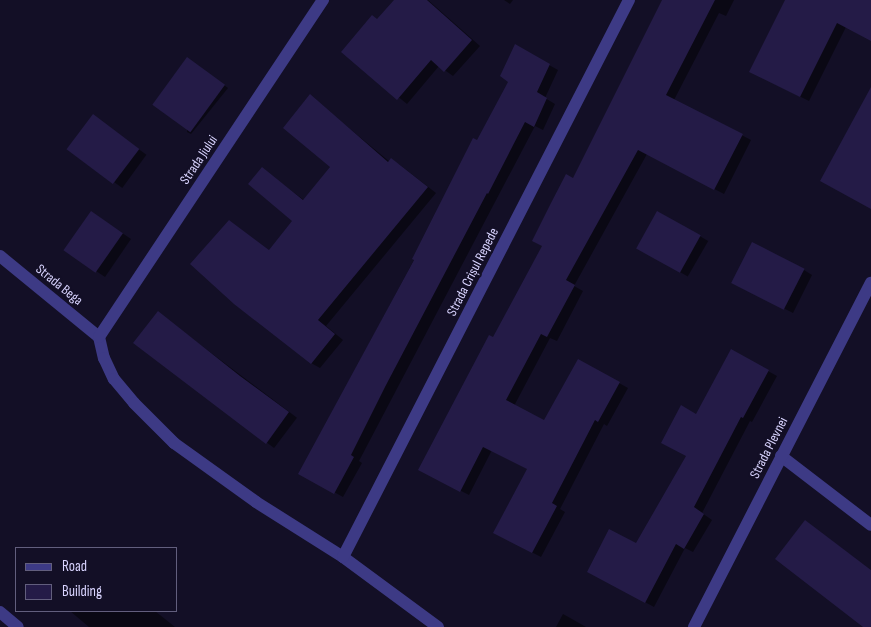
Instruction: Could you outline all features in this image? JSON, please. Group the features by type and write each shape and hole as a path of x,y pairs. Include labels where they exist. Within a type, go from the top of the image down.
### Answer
{"street":[{"name":"Strada Jiului","path":"99,337 324,0"},
{"name":"Strada Crișul Repede","path":"343,557 629,0"},
{"name":"Strada Bega","path":"0,256 99,337"},
{"name":"Strada Plevnei","path":"694,627 871,283"},
{"path":"99,337 104,358 114,379 134,403 174,443 256,502 343,557 438,627"},
{"path":"781,456 871,525"},
{"path":"0,612 18,627"}],"building":[{"path":"394,0 427,0 472,40 444,72 431,60 397,100 341,52 372,15 377,19"},
{"path":"662,0 715,0 666,95 743,134 714,190 638,150 566,280 575,285 547,337 541,334 506,400 544,420 578,359 620,382 598,422 595,420 552,503 557,506 532,553 493,533 527,469 483,447 460,492 418,470 489,335 493,337 542,246 532,241 566,174 573,178"},
{"path":"785,0 871,0 871,41 837,23 800,97 749,72"},
{"path":"515,44 550,64 537,92 547,98 534,127 525,122 385,387 351,455 354,457 334,494 298,474 414,260 412,259 473,138 477,140 508,82 500,76"},
{"path":"187,57 225,85 190,132 152,105"},
{"path":"871,87 871,209 820,181"},
{"path":"310,94 388,162 391,158 428,187 318,320 335,334 311,364 234,304 190,264 229,220 269,250 292,221 248,184 262,167 303,200 330,167 283,128"},
{"path":"93,114 139,149 113,184 67,149"},
{"path":"91,211 123,233 95,273 63,250"},
{"path":"657,211 701,235 680,273 636,249"},
{"path":"752,242 805,269 784,310 731,283"},
{"path":"158,311 289,412 266,444 133,343"},
{"path":"731,349 769,370 743,418 741,417 694,507 704,514 684,549 676,544 645,603 587,572 609,529 636,543 686,456 661,443 681,405 696,414"},
{"path":"805,520 871,570 871,627 863,627 775,559"}]}
